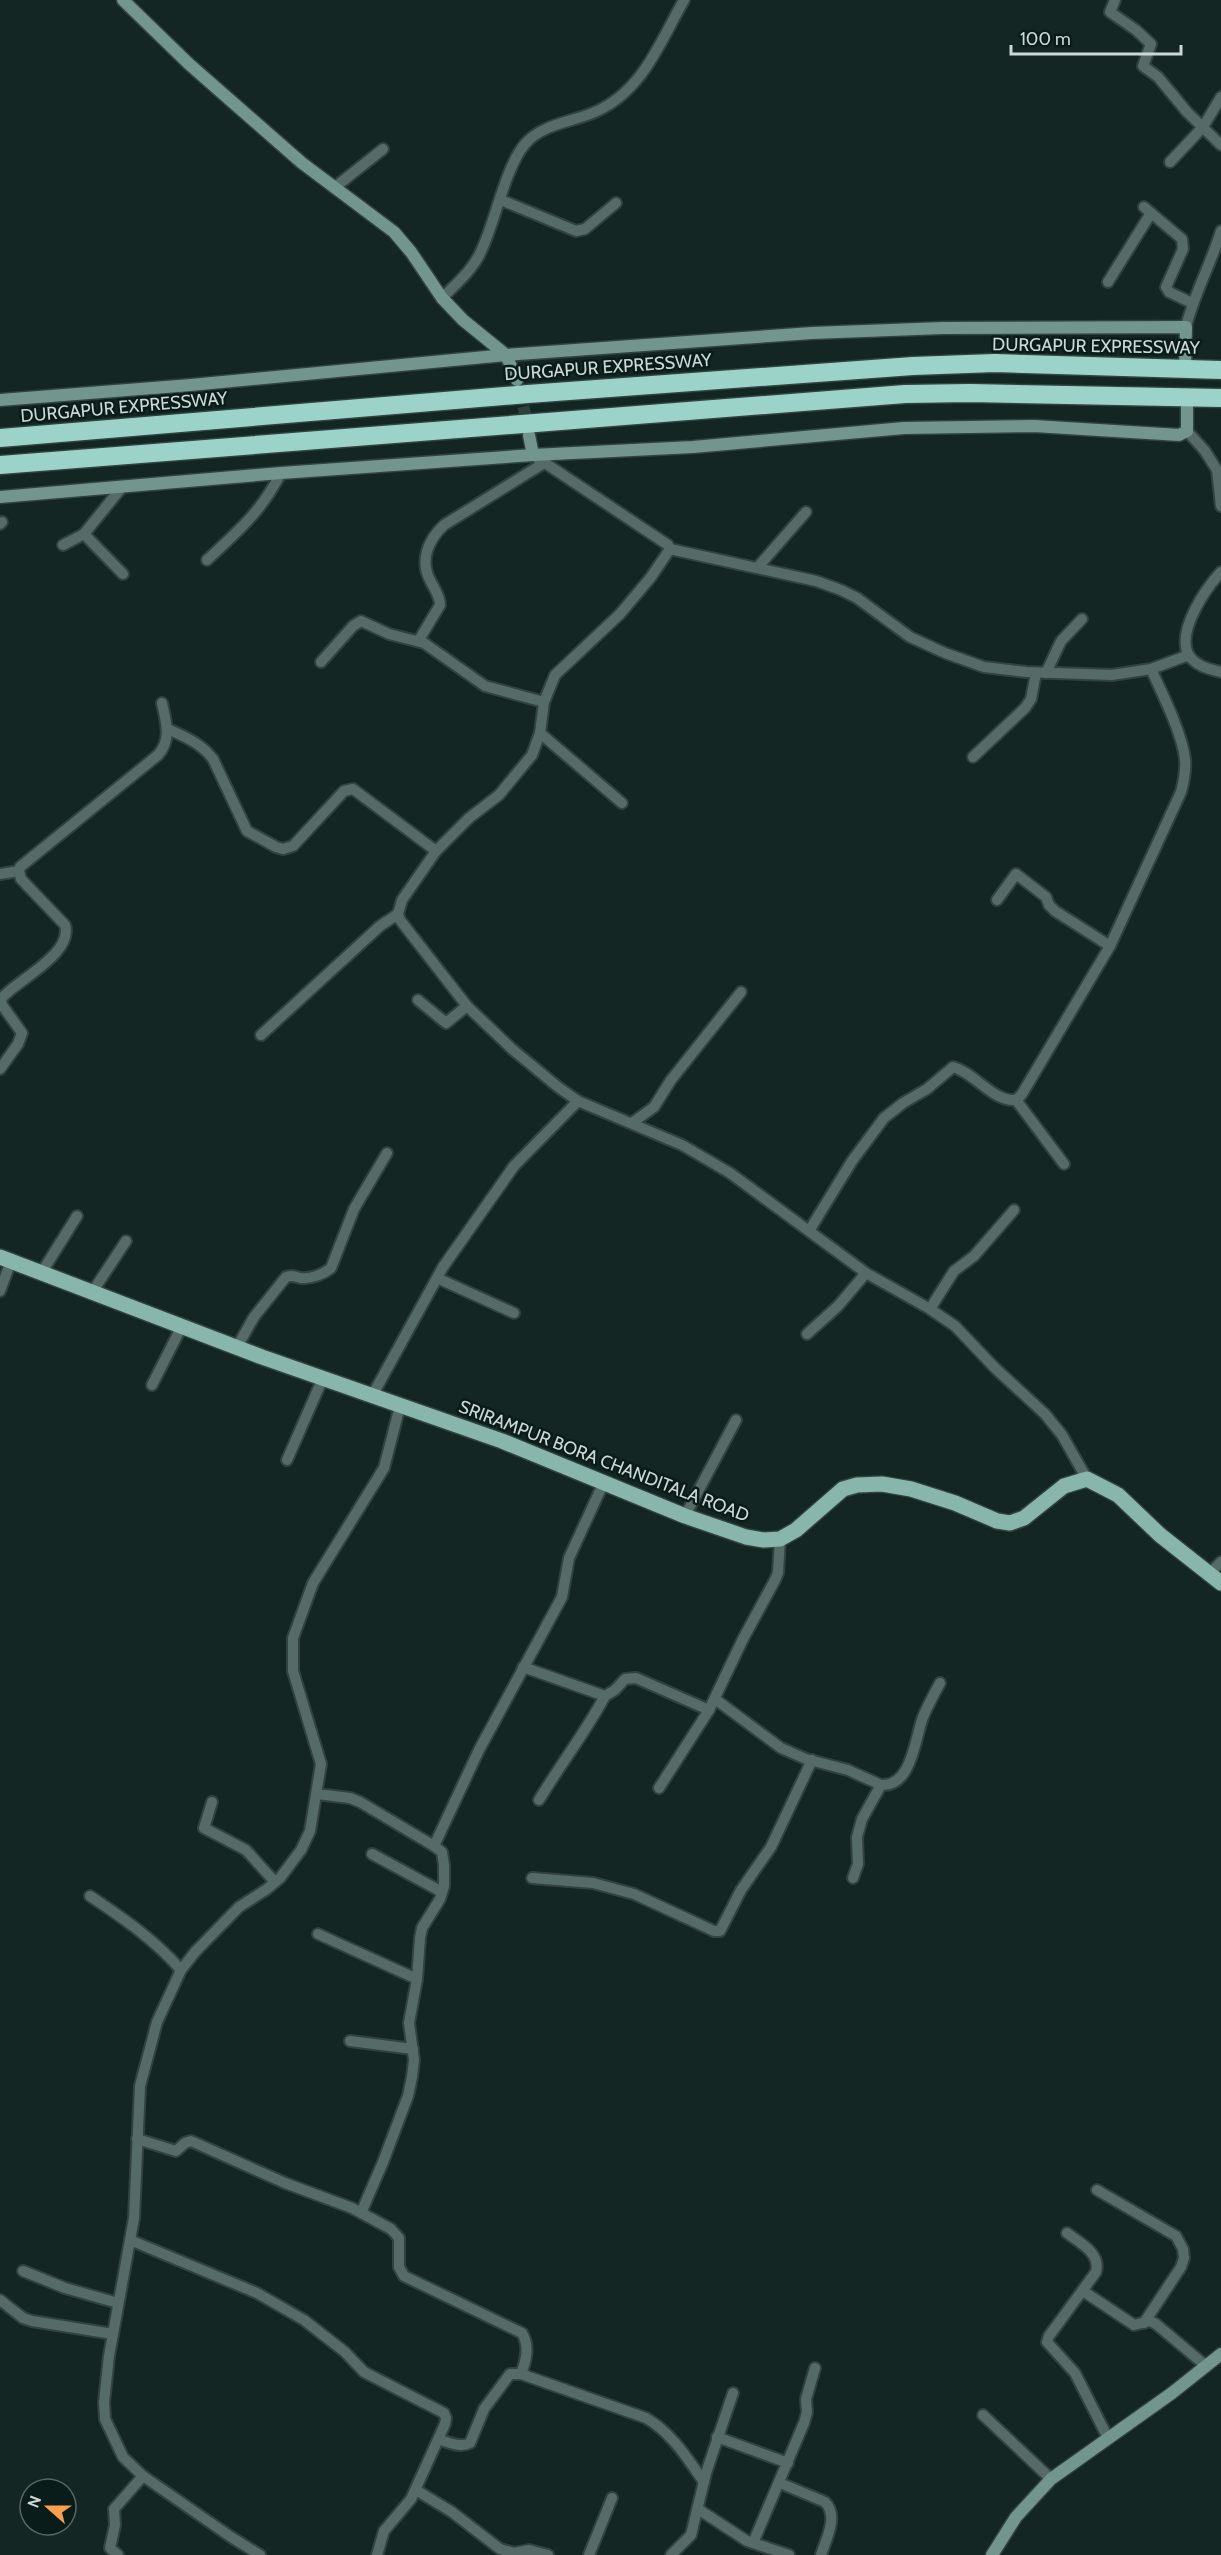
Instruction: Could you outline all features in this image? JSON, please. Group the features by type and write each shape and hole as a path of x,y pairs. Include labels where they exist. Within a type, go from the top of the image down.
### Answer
{"highway":[{"name":"DURGAPUR EXPRESSWAY","path":"0,438 868,369 995,363 1220,369"},
{"path":"0,465 849,397 970,393 1221,398"}],"main road":[{"name":"SRIRAMPUR BORA CHANDITALA ROAD","path":"5,1259 237,1347 502,1441 685,1516 746,1537 764,1540 780,1539"},
{"path":"780,1539 796,1530 843,1489 857,1485 882,1485 911,1489 955,1503 997,1521 1010,1523 1024,1518 1064,1486 1087,1479 1118,1495 1160,1535 1215,1578"}],"street":[{"path":"123,0 189,64 334,188 394,232 411,252 441,298 506,356 517,380"},
{"path":"441,298 464,276 477,259 516,159 526,143 538,132 608,105 637,80 654,56 684,0"},
{"path":"1114,0 1110,12 1136,30 1151,44 1143,64 1144,68 1158,77 1221,145"},
{"path":"1170,162 1203,127 1221,97"},
{"path":"334,188 383,149"},
{"path":"501,200 576,231 585,229 616,203"},
{"path":"1108,282 1148,210 1183,242 1166,289 1192,303"},
{"path":"1185,369 1186,327 1192,303 1211,262 1221,231"},
{"path":"0,400 506,356 812,333 931,328 1186,327"},
{"path":"1187,397 1186,431 1200,444 1217,470 1221,506"},
{"path":"0,497 281,473 533,455 693,447 904,428 1034,426 1179,435 1186,431"},
{"path":"530,435 533,455 668,545 670,549 758,567 816,581 841,590 857,598 910,637 945,654 984,667 1041,673 1112,675 1151,669 1189,655"},
{"path":"418,640 440,605 427,571 426,552 432,537 444,525 544,463"},
{"path":"207,560 255,515 281,473"},
{"path":"63,545 84,534 122,487"},
{"path":"758,567 806,512"},
{"path":"84,534 123,574"},
{"path":"261,1035 376,930 398,914 402,900 435,851 507,786 532,755 540,733 544,702 555,675 620,614 651,577 670,549"},
{"path":"1221,572 1200,600 1188,627 1186,647 1189,655 1204,667 1221,672"},
{"path":"973,757 1025,708 1041,673 1061,641 1082,619"},
{"path":"321,662 361,621 389,634 418,640 486,686 544,702"},
{"path":"1016,1100 1063,1028 1110,946 1181,792 1185,776 1185,758 1151,669"},
{"path":"0,874 18,871 26,860 158,755 165,747 168,729 162,703"},
{"path":"168,729 193,740 206,749 213,759 243,825 254,836 268,843 283,849 292,846 344,792 353,789 435,851"},
{"path":"540,733 622,803"},
{"path":"0,1069 18,1044 22,1033 2,1005 1,999 47,961 63,939 66,930 65,925 21,879 18,871"},
{"path":"997,900 1016,874 1046,897 1049,905 1055,911 1110,946"},
{"path":"398,914 403,926 467,1006 525,1061 578,1101 682,1145 730,1173 866,1273 930,1309 961,1331 1062,1435 1087,1479"},
{"path":"632,1123 654,1107 671,1080 741,992"},
{"path":"418,1000 446,1023 467,1006"},
{"path":"809,1231 847,1169 884,1118 903,1103 927,1089 954,1067 995,1093 1016,1100 1064,1164"},
{"path":"372,1396 436,1278 514,1166 578,1101"},
{"path":"237,1347 254,1317 286,1277 291,1275 305,1278 326,1272 331,1268 354,1209 387,1153"},
{"path":"930,1309 954,1271 974,1256 1014,1210"},
{"path":"42,1272 77,1216"},
{"path":"93,1291 126,1241"},
{"path":"0,1291 5,1259"},
{"path":"807,1334 838,1306 866,1273"},
{"path":"436,1278 514,1313"},
{"path":"152,1385 182,1326"},
{"path":"287,1460 323,1378"},
{"path":"256,2554 143,2476 123,2457 105,2419 104,2402 113,2334 134,2218 140,2086 157,2022 181,1970 239,1906 275,1882 291,1865 310,1831 321,1764 293,1671 293,1638 313,1583 384,1468 400,1406"},
{"path":"685,1516 736,1420"},
{"path":"434,1846 479,1750 562,1597 569,1558 604,1482"},
{"path":"659,1788 709,1710 743,1639 775,1580 778,1573 780,1539"},
{"path":"1215,1578 1221,1562"},
{"path":"523,1667 605,1696"},
{"path":"539,1800 560,1764 584,1734 605,1696 615,1690 625,1679 631,1677 709,1710"},
{"path":"715,1699 781,1748 881,1785 895,1783 904,1773 910,1761 923,1717 940,1683"},
{"path":"532,1878 593,1883 633,1894 652,1901 682,1918 714,1931 720,1930 741,1890 771,1846 812,1760"},
{"path":"853,1878 858,1864 857,1837 862,1819 881,1785"},
{"path":"317,1794 350,1798 360,1802 434,1846 442,1852 444,1864 442,1892 422,1928 417,1979 409,2023 412,2077 408,2097 361,2213"},
{"path":"212,1802 202,1826 246,1850 275,1882"},
{"path":"372,1854 442,1892"},
{"path":"90,1896 140,1930 163,1949 181,1970"},
{"path":"318,1934 417,1979"},
{"path":"351,2042 412,2049"},
{"path":"137,2139 176,2151 190,2141 285,2183 361,2213 396,2233 399,2238 399,2267 404,2276 522,2333 525,2337 526,2353 521,2374"},
{"path":"1097,2190 1176,2235 1184,2249 1185,2258 1181,2267 1144,2323"},
{"path":"1067,2233 1097,2258 1096,2272 1049,2336 1047,2342 1049,2347 1064,2359 1075,2373 1108,2438"},
{"path":"130,2241 240,2285 304,2320 345,2352 364,2372 444,2413 446,2418 439,2439 416,2490 384,2531 377,2555"},
{"path":"23,2271 65,2288 118,2303"},
{"path":"1083,2291 1134,2325 1150,2321 1156,2324 1206,2366"},
{"path":"0,2300 23,2318 32,2321 113,2334"},
{"path":"992,2555 1016,2517 1051,2479 1221,2354"},
{"path":"753,2543 804,2424 807,2412 806,2399 815,2368"},
{"path":"439,2439 457,2445 466,2446 470,2443 484,2409 510,2374 521,2374 646,2418 656,2424 680,2447 704,2482"},
{"path":"671,2555 691,2535 717,2437 733,2393"},
{"path":"983,2415 1051,2479"},
{"path":"717,2437 788,2463"},
{"path":"118,2555 110,2548 115,2525 112,2513 118,2503 143,2476"},
{"path":"780,2483 825,2502 832,2511 821,2555"},
{"path":"416,2490 452,2512 500,2549 514,2553 529,2550 548,2555"},
{"path":"589,2555 612,2498"},
{"path":"698,2509 753,2543 789,2555"}],"tunnel":[{"path":"519,389 529,430"}]}
